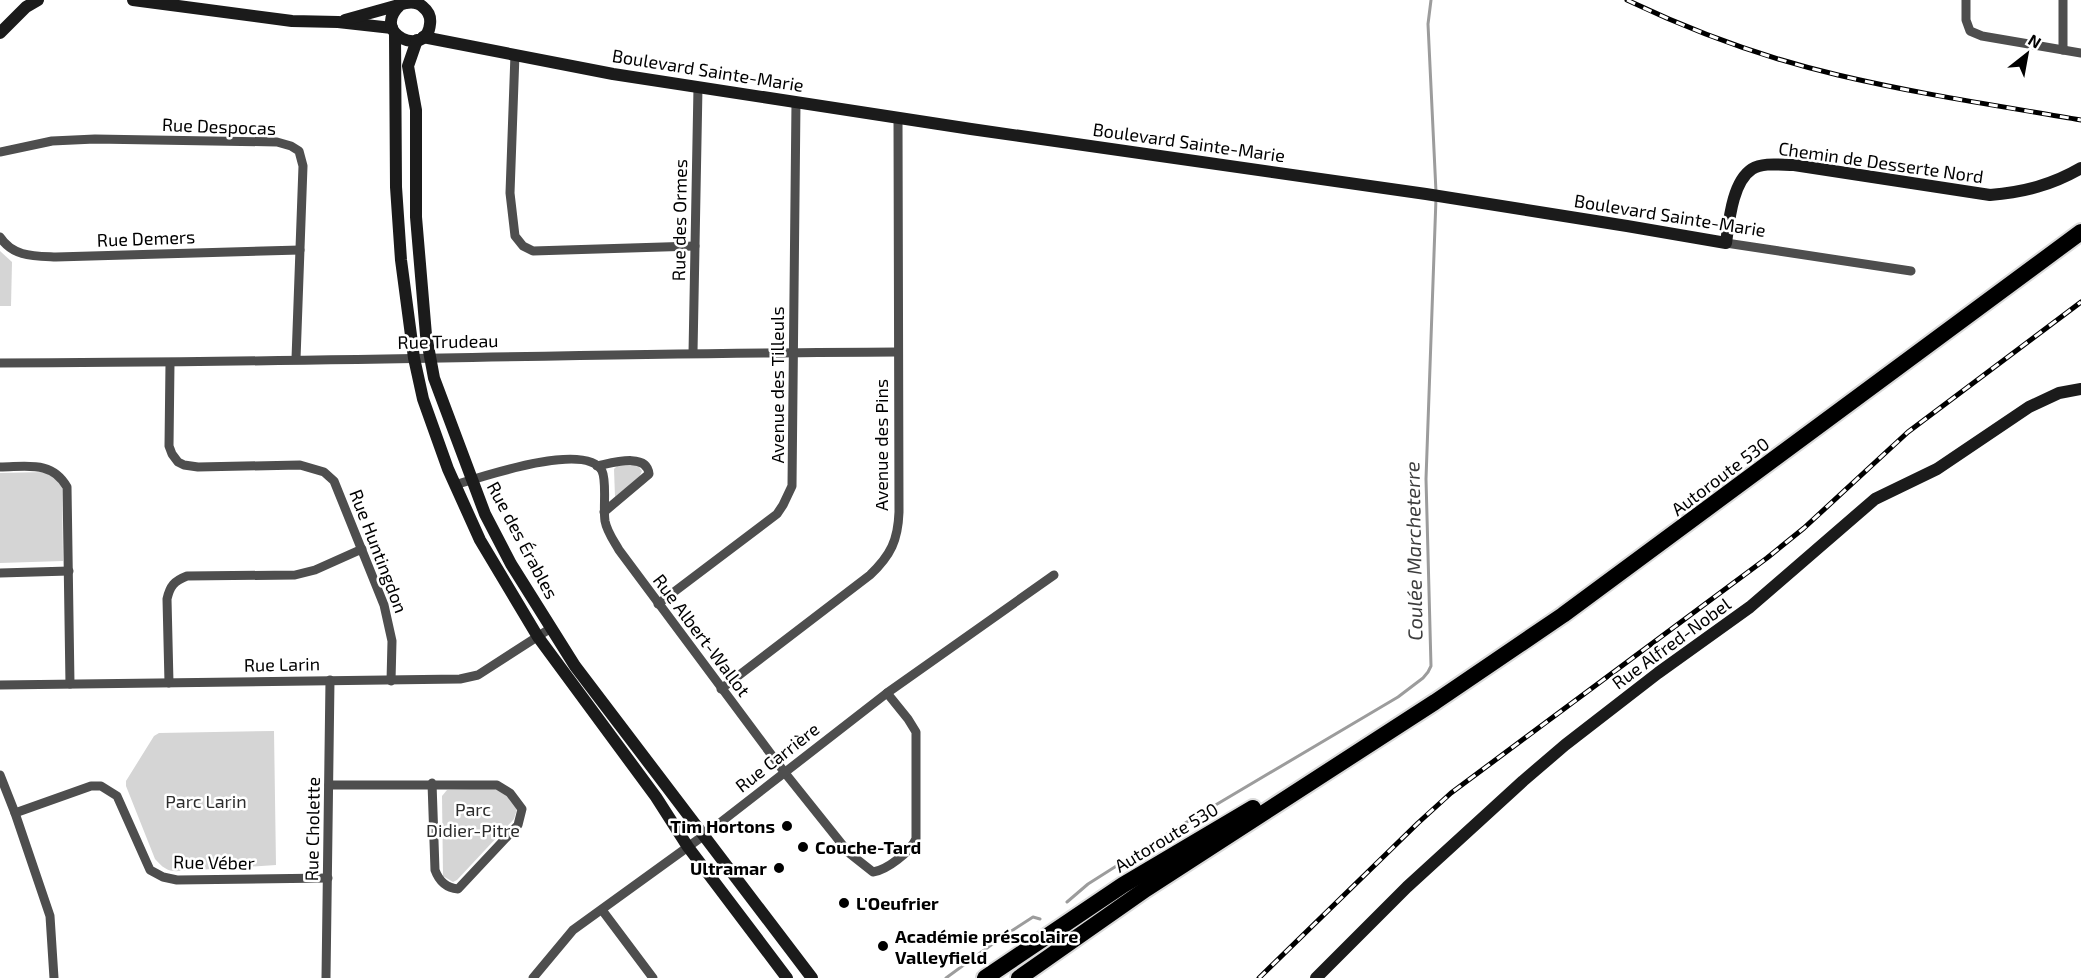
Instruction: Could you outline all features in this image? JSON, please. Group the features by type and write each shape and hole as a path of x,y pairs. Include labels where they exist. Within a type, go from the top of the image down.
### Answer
{"highway":[{"name":"Autoroute 530","path":"1020,978 1137,895 1480,672 1608,583 2081,232"},
{"name":"Autoroute 530","path":"984,978 1077,914 1212,831 1375,741"}],"street":[{"path":"0,33 26,7 38,0"},
{"name":"Boulevard Sainte-Marie","path":"133,0 292,21 338,22 393,31 405,41 420,39 463,44 613,74 1414,193 1911,271"},
{"path":"1966,0 1966,20 1970,31 1983,36 2081,53"},
{"path":"2063,0 2063,50"},
{"name":"Boulevard Sainte-Marie","path":"338,22 412,2 425,8 430,20 463,44"},
{"path":"393,31 392,16 400,5"},
{"path":"420,39 427,32 430,20"},
{"name":"Rue des Érables","path":"393,31 399,244 414,358 423,399 455,485 480,540 538,637 656,797 688,847 787,978"},
{"name":"Rue des Érables","path":"420,39 408,66 417,110 416,217 430,357 434,378 485,514 511,564 575,666 812,978"},
{"path":"514,54 510,193 515,236 523,246 533,250 695,246"},
{"name":"Rue des Ormes","path":"693,354 698,87"},
{"name":"Avenue des Tilleuls","path":"658,604 769,521 783,505 793,478 796,102"},
{"name":"Avenue des Pins","path":"722,688 870,575 880,566 896,538 899,512 898,118"},
{"name":"Rue Despocas","path":"0,152 52,141 95,139 277,142 291,146 299,152 303,166 296,359"},
{"name":"Chemin de Desserte Nord","path":"1726,243 1732,201 1741,182 1752,169 1768,164 1794,165 1990,195 2020,192 2048,185 2081,168"},
{"name":"Rue Demers","path":"0,237 11,250 26,256 46,257 300,250"},
{"name":"Rue Trudeau","path":"0,363 170,363 296,359 897,352"},
{"name":"Rue Huntingdon","path":"170,363 170,446 178,462 198,467 300,465 324,472 334,481 384,605 392,641 392,681"},
{"name":"Rue Alfred-Nobel","path":"1316,978 1407,887 1565,745 1750,607 1875,499 1937,469 2029,407 2059,393 2081,389"},
{"path":"455,485 537,462 583,460 591,461 597,466 637,461 644,463 649,474 643,482 604,512"},
{"name":"Rue Albert-Wallot","path":"597,466 603,476 605,524 619,550 784,772 856,860 873,872 886,868 910,848 916,839 916,732 887,693"},
{"path":"0,467 50,469 63,479 67,487 69,496 70,684"},
{"path":"169,683 166,599 176,580 187,576 294,575 315,570 362,549"},
{"path":"0,573 69,571"},
{"name":"Rue Carrière","path":"533,978 573,930 703,836 887,693 1054,575"},
{"name":"Rue Larin","path":"0,685 460,679 478,675 551,628"},
{"name":"Rue Cholette","path":"326,978 330,680"},
{"path":"0,775 50,916 54,978"},
{"path":"329,785 432,783 497,784 510,793 522,809 518,825 458,889 444,885 437,878 435,870 432,783"},
{"name":"Rue Véber","path":"15,813 91,786 101,786 117,796 150,870 163,877 177,880 328,878"},
{"path":"602,910 653,978"}],"green space":[{"path":"0,251 12,262 11,306 0,306"},
{"path":"632,464 638,466 642,471 639,478 615,497 614,469 617,466"},
{"path":"45,472 59,482 62,488 63,561 0,563 0,473"},
{"name":"Parc Larin","path":"274,731 276,865 176,871 166,869 161,865 155,859 126,786 126,781 154,736 159,733"},
{"name":"Parc Didier-Pitre","path":"494,788 511,799 517,809 514,819 453,882 443,876 442,796 447,790"}],"waterway":[{"name":"Coulée Marcheterre","path":"1431,0 1428,24 1436,192"},
{"name":"Coulée Marcheterre","path":"1067,902 1088,884 1170,832 1398,697 1428,672 1431,666 1426,479 1436,198"},
{"name":"Coulée Marcheterre","path":"946,978 1033,917 1040,919"}],"railway":[{"path":"1627,0 1678,23 1784,61 1868,82 2081,120"},
{"path":"1259,978 1451,793 1767,558 1804,528 1908,432 2081,302"}],"place":[{"name":"Tim Hortons","path":"787,826"},
{"name":"Couche-Tard","path":"803,847"},
{"name":"Ultramar","path":"779,868"},
{"name":"L'Oeufrier","path":"844,903"},
{"name":"Académie préscolaire Valleyfield","path":"883,946"}]}
